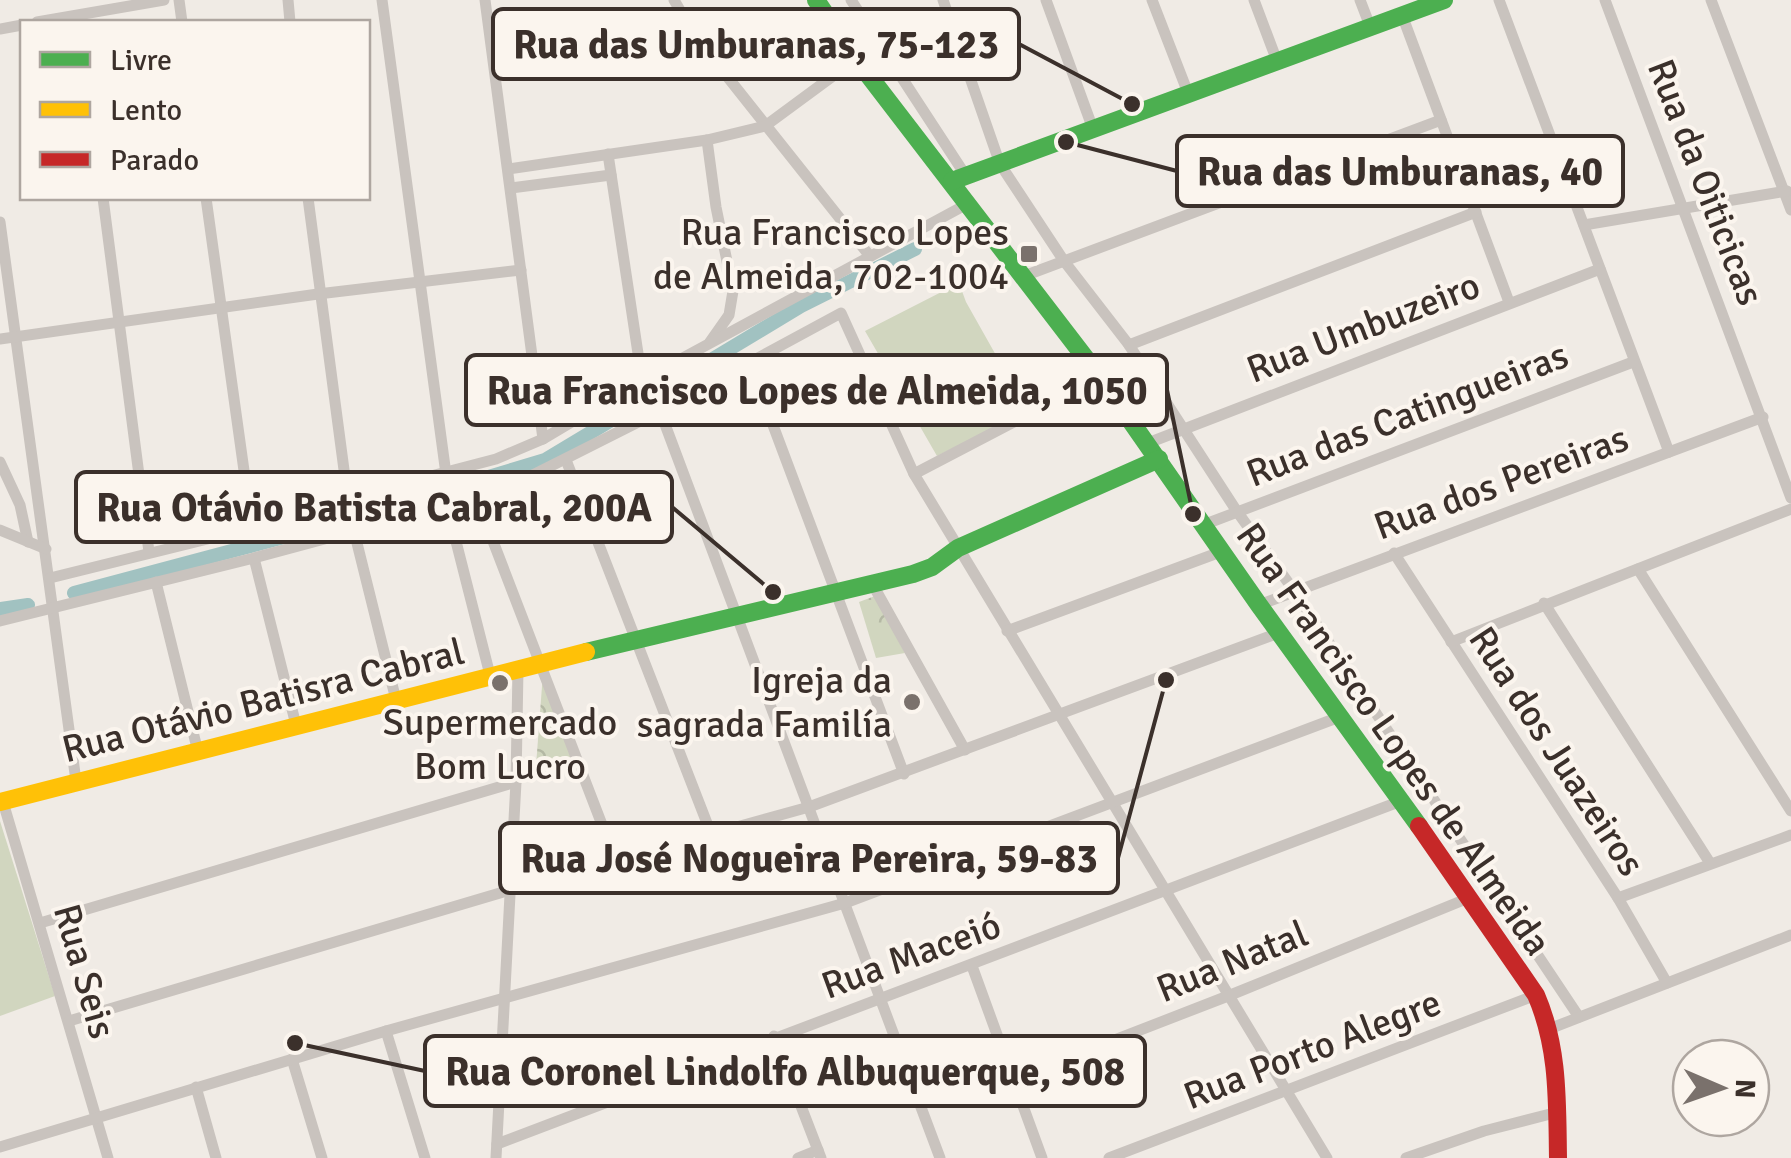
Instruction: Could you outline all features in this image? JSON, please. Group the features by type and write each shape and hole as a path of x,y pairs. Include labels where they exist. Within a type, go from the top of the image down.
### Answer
{"street":[{"path":"76,0 79,19 164,0"},
{"path":"382,0 448,506 490,676"},
{"path":"485,0 543,438"},
{"path":"674,0 695,36 764,126 870,255"},
{"name":"Rua Francisco Lopes de Almeida","path":"816,0 856,59 959,179 969,203 1148,443 1259,605 1471,897 1536,995 1556,1063 1558,1158"},
{"path":"851,0 959,179 1444,0"},
{"path":"942,0 1000,164 1064,261 1129,345 1578,1017"},
{"path":"1046,0 1093,129"},
{"path":"1152,0 1188,93"},
{"path":"1254,0 1277,62"},
{"path":"1360,0 1370,26"},
{"path":"1499,0 1668,452"},
{"name":"Rua da Oiticicas","path":"1604,0 1791,498"},
{"path":"1711,0 1788,190 1791,210"},
{"path":"1402,15 1509,302"},
{"path":"838,35 870,26"},
{"path":"495,71 695,36"},
{"path":"508,169 708,140 764,126 856,59"},
{"path":"1024,276 1441,120"},
{"path":"706,346 730,316 733,291 716,208 708,140"},
{"path":"608,154 642,380"},
{"path":"511,188 611,175"},
{"path":"1584,225 1788,190"},
{"path":"103,200 149,552"},
{"path":"206,200 252,528"},
{"path":"308,200 353,531 396,700"},
{"path":"50,578 252,528 496,459 543,438 969,203"},
{"path":"1129,345 1476,212"},
{"path":"0,222 76,780"},
{"name":"Rua Umbuzeiro","path":"1148,443 1600,269"},
{"path":"0,339 522,270"},
{"path":"0,621 254,558 476,497 566,460 841,313 914,474 1327,1158"},
{"name":"Rua das Catingueiras","path":"1203,525 1633,362"},
{"path":"750,364 904,774"},
{"path":"914,474 1100,377"},
{"path":"660,411 940,1158"},
{"name":"Rua dos Pereiras","path":"1259,605 1763,417"},
{"path":"566,460 712,836"},
{"name":"Rua Otávio Batisra Cabral","path":"2,802 490,676 873,586 932,567 958,548 1159,460"},
{"path":"0,462 20,505 28,542"},
{"path":"476,497 616,861"},
{"path":"1451,642 1791,509"},
{"path":"0,530 46,549"},
{"path":"1007,631 1223,552"},
{"name":"Rua dos Juazeiros","path":"1394,553 1618,898 1667,983"},
{"path":"254,558 296,726"},
{"path":"1638,569 1791,811"},
{"path":"156,582 198,752"},
{"path":"873,586 965,750"},
{"path":"1544,604 1710,863"},
{"path":"68,1021 510,890 809,807 1281,632"},
{"path":"496,1158 516,782 518,670"},
{"path":"0,1147 386,1031 845,904 1342,716"},
{"path":"40,923 516,782"},
{"name":"Rua Maceió","path":"497,1144 1401,801"},
{"name":"Rua Seis","path":"2,802 108,1158"},
{"path":"1618,898 1791,835"},
{"name":"Rua Natal","path":"1014,1078 1471,897"},
{"path":"1548,1028 1791,935"},
{"path":"972,966 1042,1158"},
{"name":"Rua Porto Alegre","path":"1109,1158 1536,995"},
{"path":"386,1031 425,1158"},
{"path":"774,1036 819,1154 798,1158"},
{"path":"292,1059 322,1158"},
{"path":"196,1087 216,1158"},
{"path":"1406,1158 1484,1131 1558,1112"}],"green space":[{"path":"959,283 1028,412 937,456 865,331"},
{"path":"875,596 905,653 876,658 859,602"},
{"path":"543,673 577,763 536,766"},
{"path":"0,821 55,996 0,1016"}],"waterway":[{"path":"472,482 545,460 801,306 915,249"},
{"path":"74,593 348,520"},
{"path":"0,609 28,605"}],"traffic: fast":[{"path":"816,0 856,59 1100,377 1419,826"},
{"path":"952,181 1444,0"},
{"path":"586,652 913,574 932,567 958,548 1159,459"}],"traffic: slow":[{"path":"0,802 586,652"}],"traffic: jam":[{"path":"1419,826 1536,995 1553,1055 1558,1158"}],"place":[{"name":"Rua das Umburanas, 75-123","path":"1132,104"},
{"name":"Rua das Umburanas, 40","path":"1066,142"},
{"name":"Rua Francisco Lopes de Almeida, 702-1004","path":"1029,254"},
{"name":"Rua Francisco Lopes de Almeida, 1050","path":"1193,514"},
{"name":"Rua Otávio Batista Cabral, 200A","path":"773,592"},
{"name":"Rua José Nogueira Pereira, 59-83","path":"1166,680"},
{"name":"Supermercado Bom Lucro","path":"500,683"},
{"name":"Igreja da sagrada Familía","path":"912,702"},
{"name":"Rua Coronel Lindolfo Albuquerque, 508","path":"295,1043"}]}
